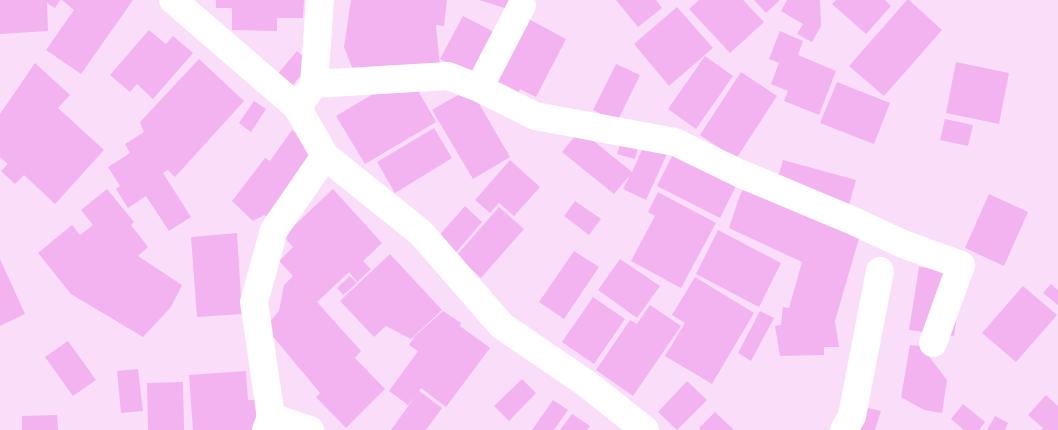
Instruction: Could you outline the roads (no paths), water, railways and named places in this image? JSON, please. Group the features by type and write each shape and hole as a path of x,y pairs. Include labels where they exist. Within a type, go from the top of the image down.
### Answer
{"street":[{"path":"173,0 297,107 325,156 421,233 502,326 587,384 644,430"},
{"path":"297,107 314,84 320,0"},
{"path":"478,88 522,5"},
{"path":"314,84 448,76 478,88 535,116 675,142 739,173 852,220 903,244 961,265 932,343"},
{"path":"310,430 268,423 254,302 274,230 325,156"},
{"path":"844,430 852,416 880,271"}]}
